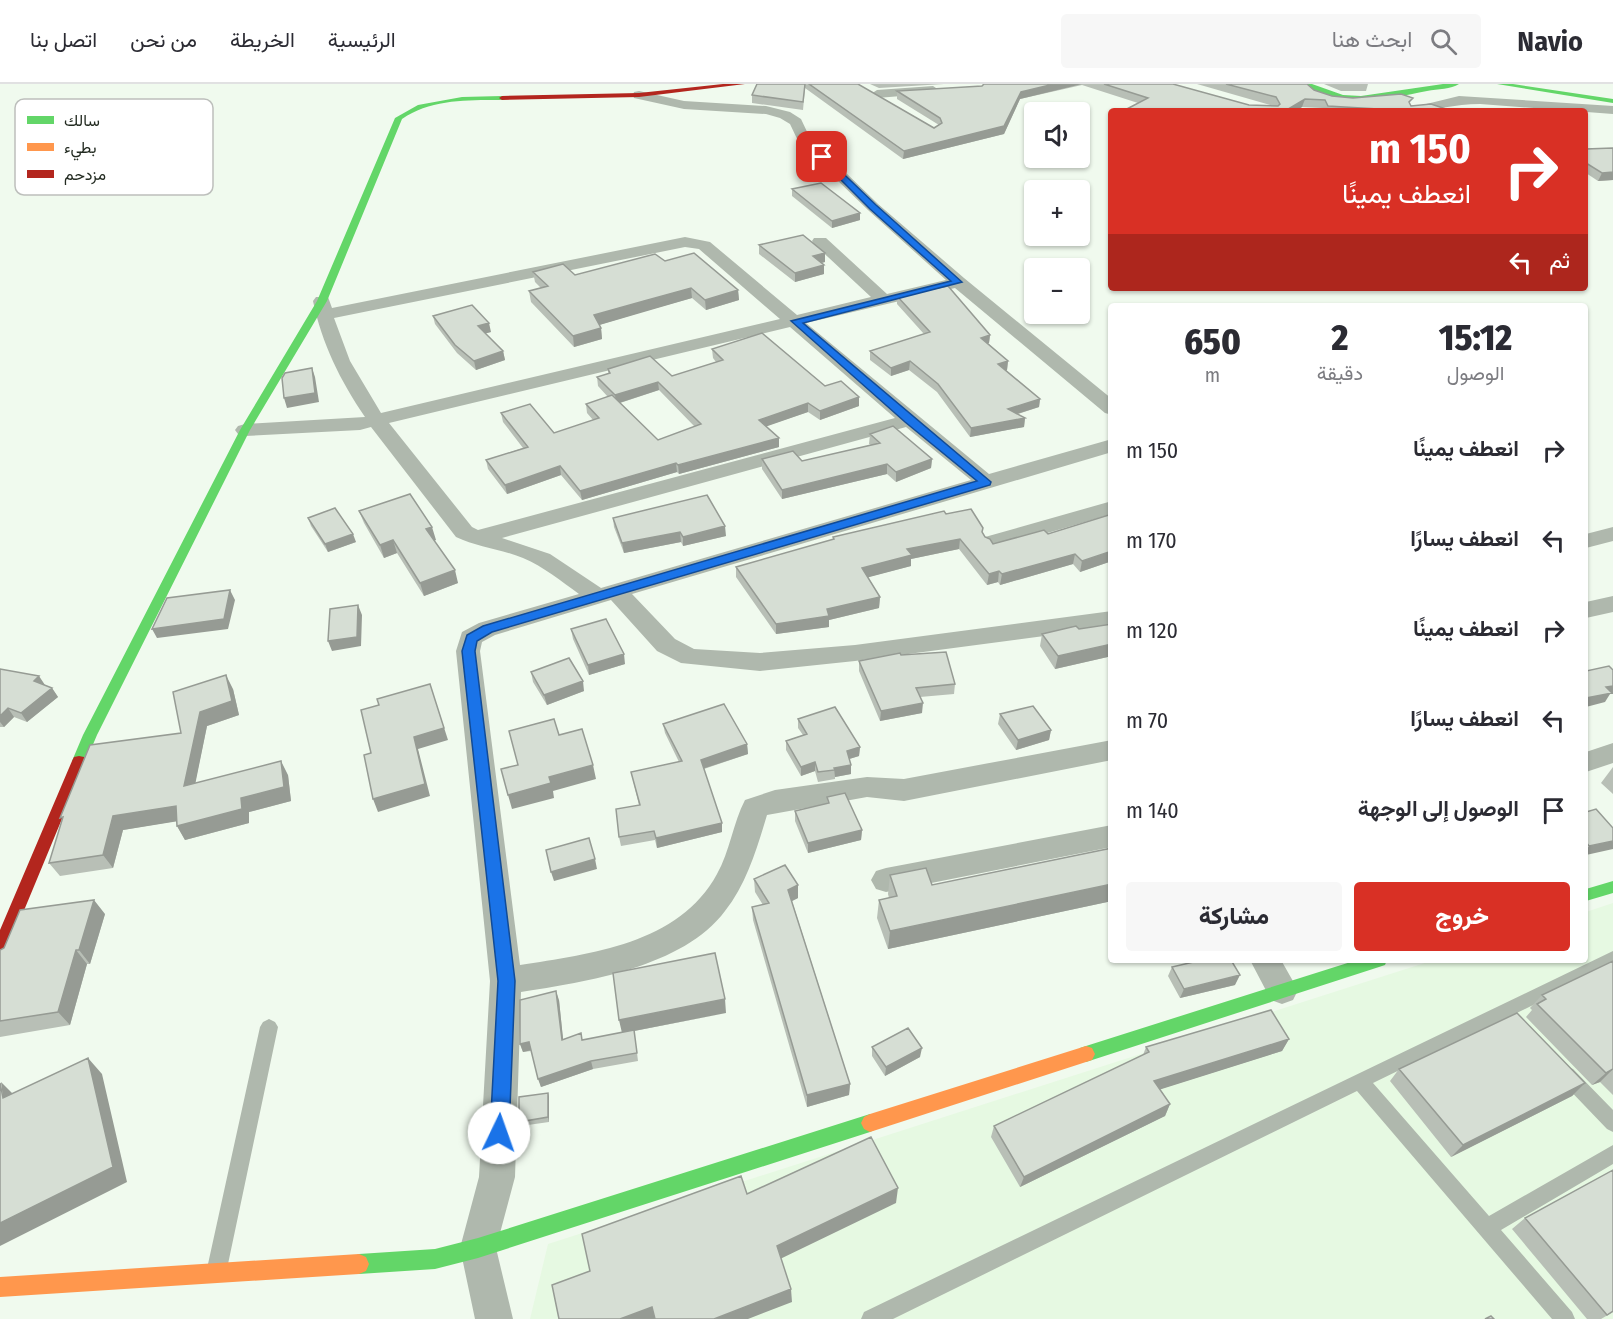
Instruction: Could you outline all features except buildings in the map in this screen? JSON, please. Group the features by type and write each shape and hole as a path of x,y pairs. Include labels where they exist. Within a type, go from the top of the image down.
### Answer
{"street":[{"path":"0,949 90,735 245,430 323,308 399,118 409,109 428,103 639,95 742,84"},
{"path":"1307,84 1326,96 1345,99 1390,96 1456,84"},
{"path":"1500,84 1613,101"},
{"path":"862,87 896,106"},
{"path":"877,94 946,89"},
{"path":"639,95 684,105 766,110 785,115 796,122 804,140 873,207 958,282 1108,406"},
{"path":"1426,108 1445,103 1480,100 1586,108"},
{"path":"1588,108 1613,110"},
{"path":"820,241 884,300"},
{"path":"323,308 686,242 704,244 909,420 986,482"},
{"path":"245,430 360,424 958,282"},
{"path":"323,308 332,343 347,373 376,419 464,532 475,538 523,550 607,593 666,645 690,657 760,662 855,653 1108,620"},
{"path":"475,538 909,420"},
{"path":"494,1319 478,1248 497,1177 506,981 468,651 471,639 487,629 607,593 1108,449"},
{"path":"993,542 1108,508"},
{"path":"1588,540 1613,534"},
{"path":"1588,610 1613,604"},
{"path":"506,981 608,965 659,946 697,921 716,901 739,860 755,808 775,801 867,787 904,790 1108,751"},
{"path":"1588,761 1613,753"},
{"path":"886,880 1108,837"},
{"path":"1588,894 1613,887"},
{"path":"1267,963 1282,990"},
{"path":"0,1287 435,1259 478,1248 1368,963"}],"lane":[{"path":"871,1319 1613,958"},
{"path":"1505,1010 1520,1026"},
{"path":"216,1272 269,1028"},
{"path":"1551,1059 1613,1123"},
{"path":"1360,1081 1565,1319"},
{"path":"1486,1228 1613,1154"}],"shaded area":[{"path":"1613,903 1613,1319 530,1319 548,1244 1425,963 1588,963 1588,911"}],"traffic: fast":[{"path":"1307,84 1325,93 1361,98 1456,84"},
{"path":"1500,84 1613,101"},
{"path":"79,761 90,735 245,430 322,301 399,118 409,111 434,102 502,98"},
{"path":"1588,894 1613,887"},
{"path":"1086,1054 1370,963"},
{"path":"359,1264 435,1259 478,1248 870,1123"}],"traffic: slow":[{"path":"870,1123 1086,1054"},
{"path":"0,1287 359,1264"}],"traffic: jam":[{"path":"502,98 639,95 742,84"},
{"path":"0,949 79,761"}],"route":[{"path":"499,1133 506,981 468,651 471,639 487,629 986,482 909,420 796,321 958,282 873,207 822,157"}]}
